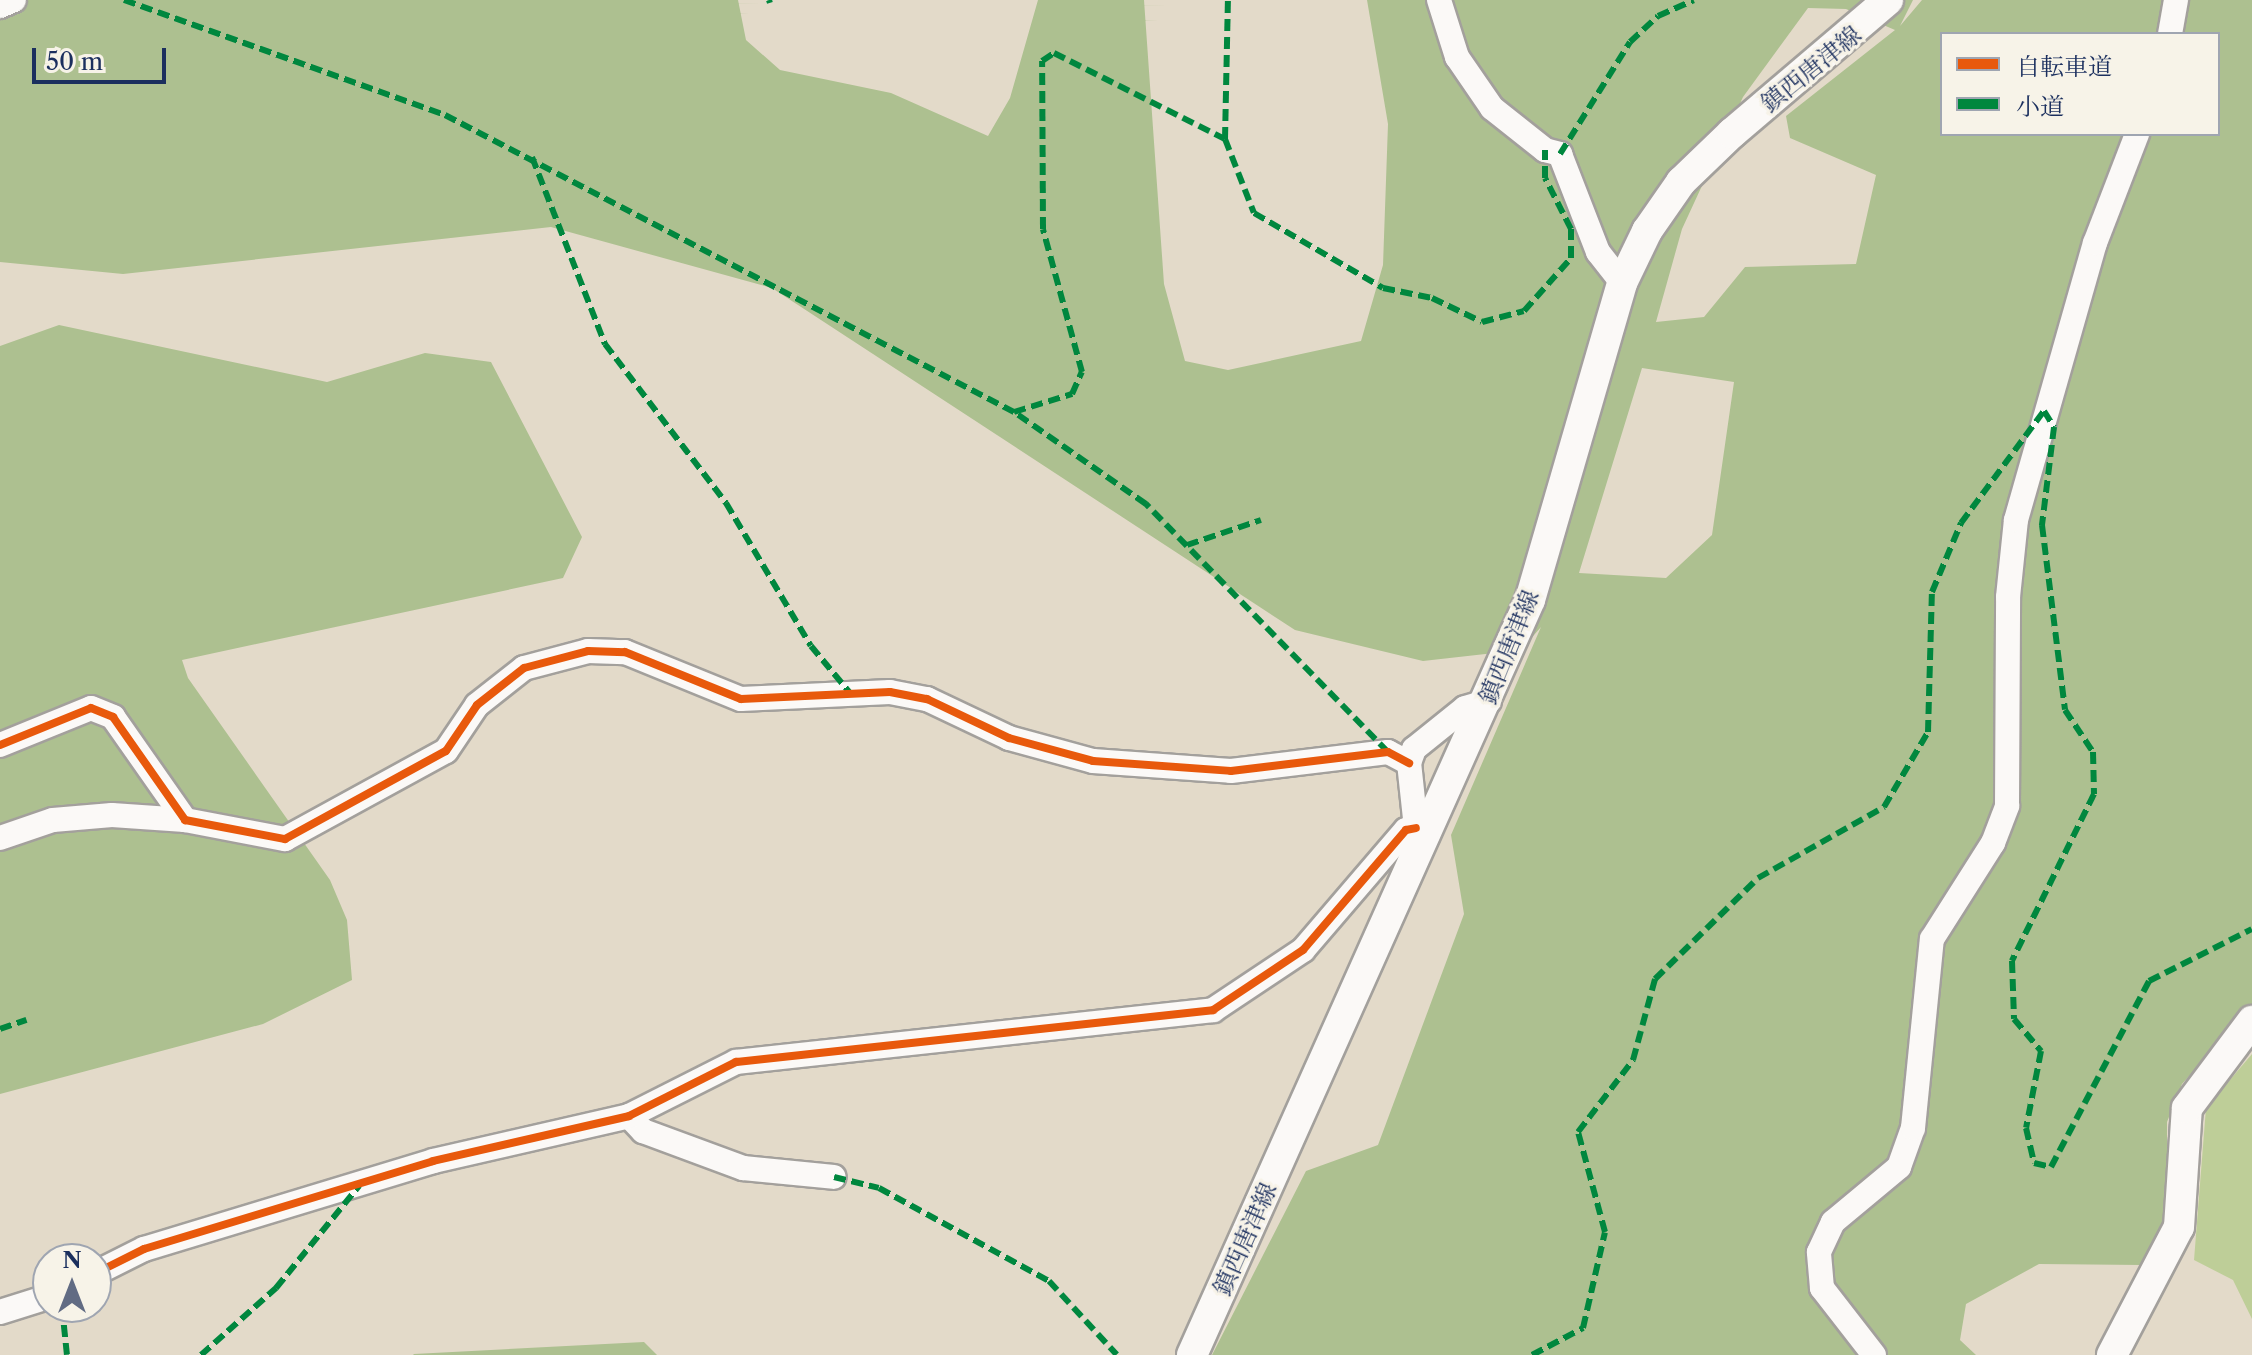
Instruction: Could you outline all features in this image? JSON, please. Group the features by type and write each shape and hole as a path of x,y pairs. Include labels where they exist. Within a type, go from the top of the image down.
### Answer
{"main road":[{"name":"鎮西唐津線","path":"1192,1355 1422,831 1489,701 1530,600 1622,283 1681,182 1888,0"},
{"path":"2112,1355 2179,1227 2187,1108 2252,1021"}],"street":[{"path":"0,6 14,0"},
{"path":"1439,0 1457,57 1492,108 1545,150 1560,154 1598,252 1622,283"},
{"path":"2170,32 2176,0"},
{"path":"1874,1355 1822,1288 1819,1252 1833,1222 1899,1167 1913,1128 1932,939 1993,843 2007,806 2008,597 2016,520 2095,243 2136,136"},
{"path":"0,838 53,820 112,815 185,820 245,835 305,834 446,751 497,686 524,668 588,651 625,652 741,699 890,692 927,699 1009,738 1093,761 1231,771 1388,752 1409,763"},
{"path":"112,1265 144,1249 433,1161 629,1116 736,1062 782,1052 989,1039 1213,1010 1303,950 1406,830 1422,831 1409,763 1414,749 1465,708 1489,701"},
{"path":"0,745 68,712 91,708 113,717 185,820"},
{"path":"629,1116 643,1131 743,1168 834,1177"},
{"path":"0,1312 32,1302"}],"green space":[{"path":"0,0 738,0 746,40 780,70 891,93 988,136 1010,98 1038,0 1144,0 1164,284 1185,361 1228,370 1361,341 1383,265 1388,124 1367,0 1913,0 1900,26 1922,0 2252,0 2252,1006 2182,1084 2167,1122 2167,1213 2142,1265 2039,1264 1966,1304 1960,1340 1976,1355 1212,1355 1306,1171 1378,1145 1464,914 1451,835 1541,627 1521,650 1423,661 1295,630 772,288 551,227 123,274 0,262","holes":["1808,8 1846,9 1895,30 1786,116 1790,138 1876,175 1856,264 1745,267 1704,317 1656,322 1682,229 1743,97","1642,368 1734,382 1712,535 1666,578 1579,573"]},
{"path":"59,325 327,382 425,353 491,362 582,537 563,578 182,660 188,678 330,880 347,920 352,980 263,1024 0,1094 0,346"},
{"path":"2252,1054 2252,1319 2233,1280 2194,1260 2206,1108"},
{"path":"644,1342 657,1355 413,1355 414,1354"}],"marked path":[{"path":"124,0 445,115 1014,412"},
{"path":"1225,139 1228,0"},
{"path":"1560,154 1630,42 1658,16 1694,0"},
{"path":"1388,752 1146,504 1014,412 1072,394 1082,372 1043,229 1042,61 1054,53 1225,139 1254,213 1383,288 1432,298 1482,322 1524,311 1571,258 1571,229 1545,178 1545,150"},
{"path":"532,157 605,344 726,503 811,646 850,693"},
{"path":"1532,1355 1583,1328 1605,1232 1578,1132 1633,1060 1655,979 1758,878 1884,807 1928,732 1932,592 1961,523 2044,411 2054,427 2042,525 2065,710 2093,752 2094,794 2012,961 2014,1019 2041,1051 2026,1128 2034,1163 2051,1167 2149,981 2252,929"},
{"path":"1187,545 1261,520"},
{"path":"0,1029 26,1020"},
{"path":"834,1177 879,1188 1049,1281 1117,1355"},
{"path":"201,1355 276,1288 359,1186"},
{"path":"64,1323 67,1355"}],"cycle path":[{"path":"0,745 91,708 113,717 185,820 285,839 446,751 477,705 524,668 588,651 625,652 741,699 890,692 927,699 1009,738 1093,761 1231,771 1388,752 1409,763"},
{"path":"112,1265 144,1249 433,1161 629,1116 736,1062 1213,1010 1303,950 1406,830 1416,828"}]}
